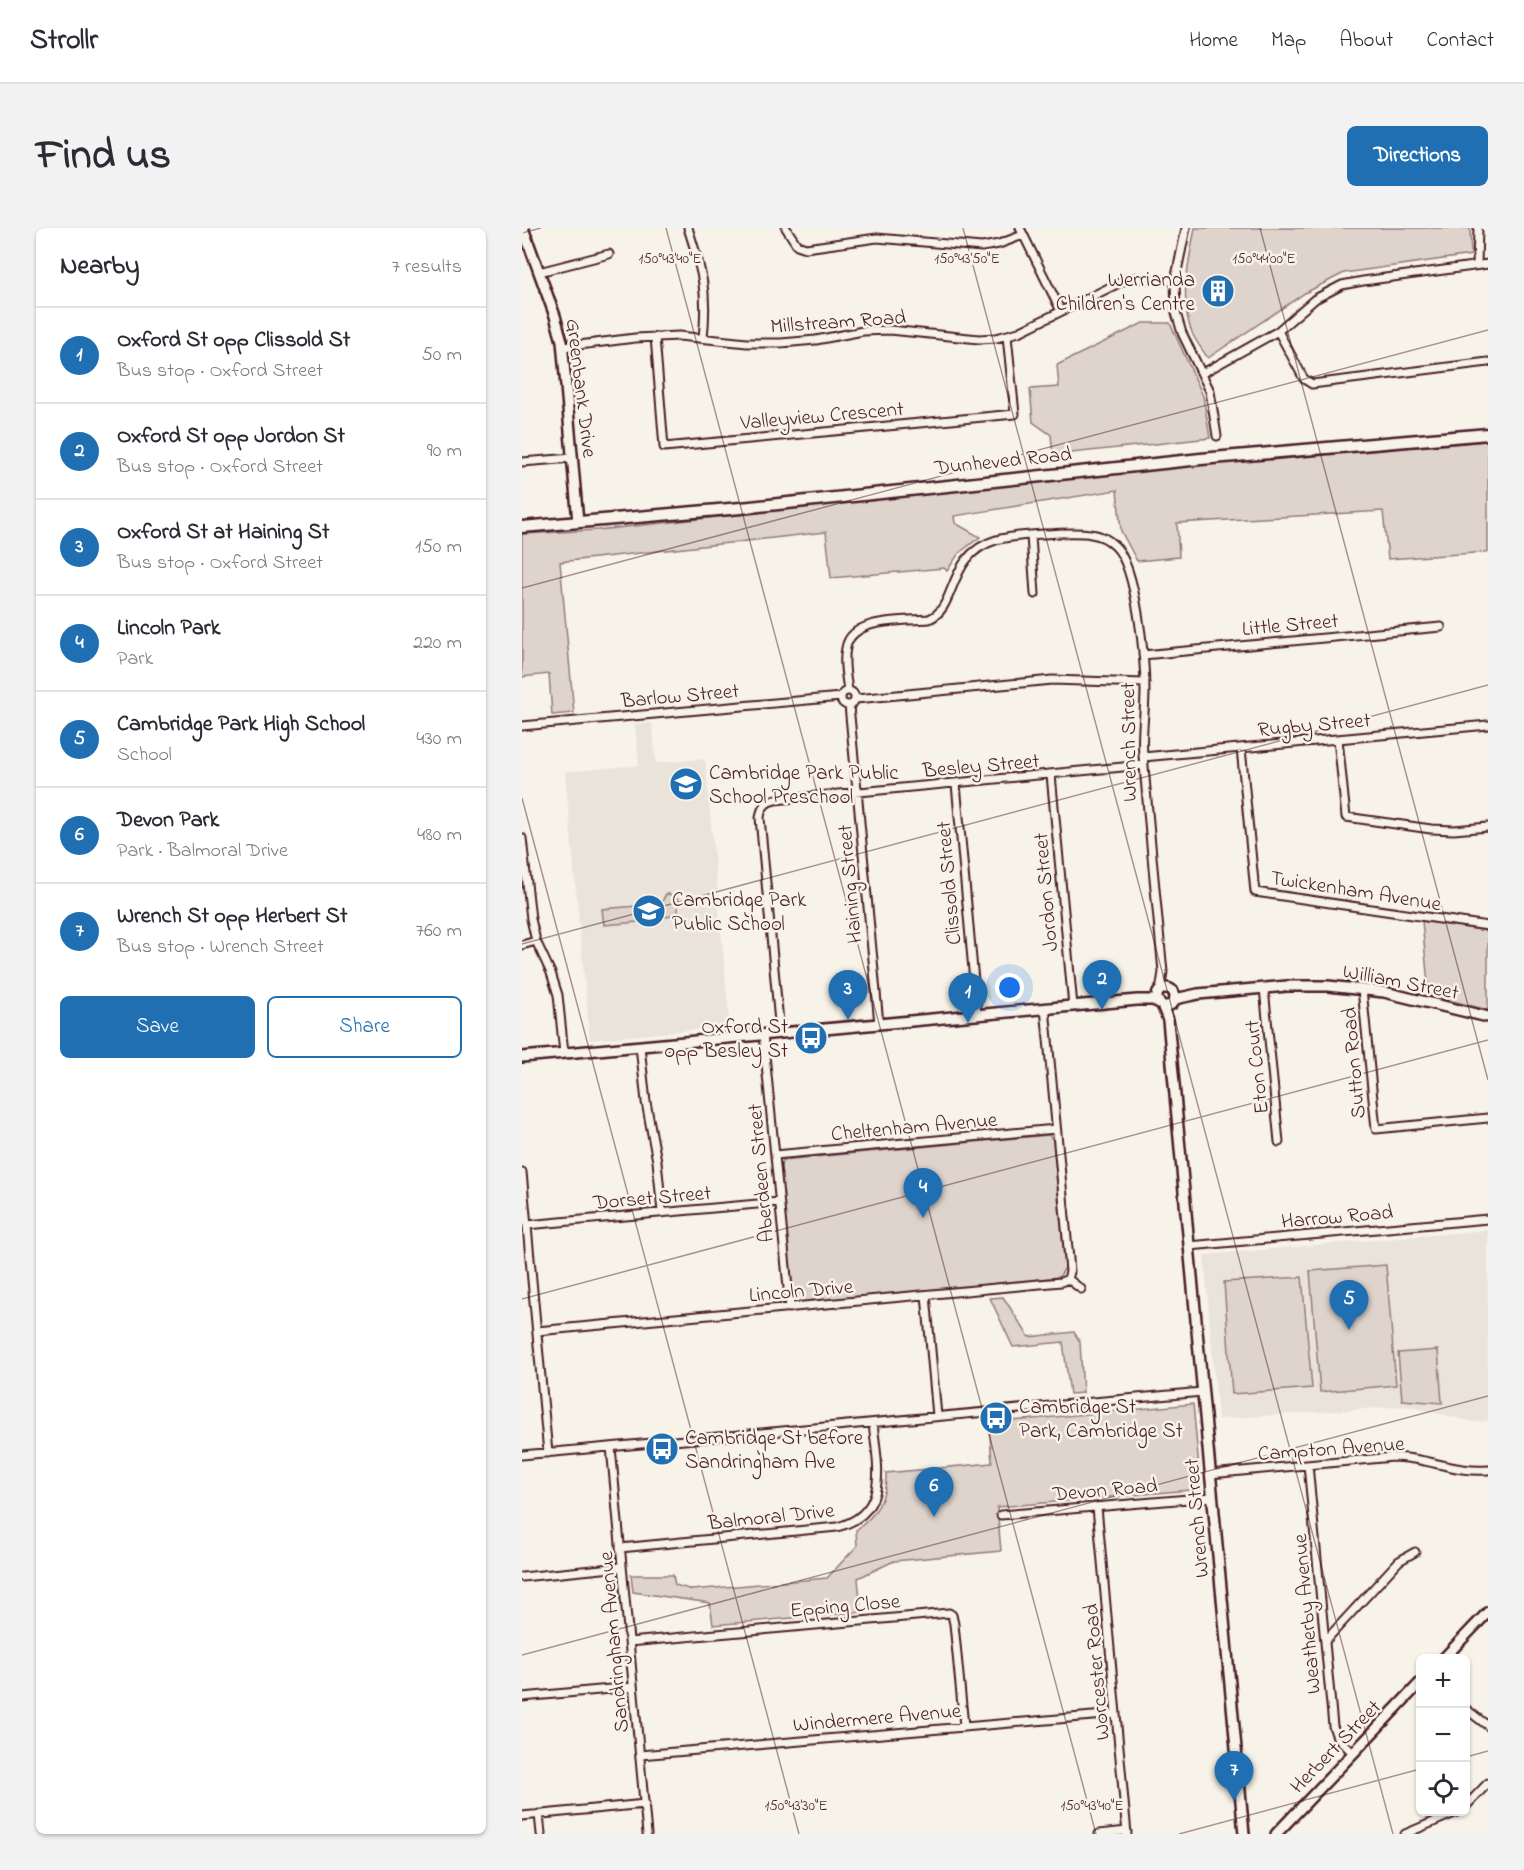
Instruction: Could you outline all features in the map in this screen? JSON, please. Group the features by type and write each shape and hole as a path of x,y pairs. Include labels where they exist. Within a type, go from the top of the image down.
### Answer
{"main road":[{"name":"Dunheved Road","path":"522,527 741,508 1201,459 1488,434"}],"street":[{"name":"Greenbank Drive","path":"523,228 555,316 563,347 578,522"},
{"path":"688,228 705,287 703,338"},
{"path":"786,228 797,245 806,248 877,238 982,247 999,244 1021,231 1062,311"},
{"path":"1186,228 1175,281 1176,313 1203,373 1213,402 1217,436"},
{"path":"1477,265 1478,228"},
{"path":"539,272 609,254"},
{"path":"1203,373 1278,331 1315,299 1342,285 1488,264"},
{"name":"Millstream Road","path":"563,347 655,337 781,343 816,340 863,331 890,330 979,339 1007,336 1130,278 1175,281"},
{"path":"1278,331 1304,379 1312,384 1488,362"},
{"name":"Valleyview Crescent","path":"655,337 664,447 1015,414 1007,336"},
{"path":"522,462 573,458"},
{"name":"Wrench Street","path":"1030,536 1092,534 1107,540 1119,550 1126,565 1136,601 1145,683 1143,761 1244,1834"},
{"path":"848,690 845,649 854,632 868,625 935,617 943,609 960,567 977,549 999,539 1030,536 1035,594"},
{"name":"Little Street","path":"1143,655 1441,627"},
{"path":"848,690 841,697 843,703 849,705 856,699 1052,680 1145,683"},
{"path":"848,690 854,693 856,699"},
{"name":"Barlow Street","path":"522,726 841,697"},
{"name":"Haining Street","path":"849,705 879,1024"},
{"name":"Rugby Street","path":"1143,761 1241,748 1488,725"},
{"path":"1338,739 1346,817 1431,830 1488,827"},
{"name":"Twickenham Avenue","path":"1241,748 1255,892 1488,926"},
{"name":"Besley Street","path":"780,1033 760,818 762,809 768,803 775,800 1051,775 1143,761"},
{"name":"Jordon Street","path":"1051,775 1073,1006"},
{"name":"Clissold Street","path":"956,784 977,1014"},
{"path":"522,838 528,904 536,941 556,987 564,1053"},
{"path":"522,945 536,941"},
{"name":"William Street","path":"522,1057 1307,985 1362,989 1488,1017"},
{"name":"Eton Court","path":"1264,988 1280,1142"},
{"name":"Sutton Road","path":"1362,989 1376,1129 1488,1118"},
{"path":"1045,1008 1070,1272 1068,1279 1081,1289"},
{"name":"Aberdeen Street","path":"764,1034 790,1308"},
{"path":"640,1046 662,1212"},
{"name":"Cheltenham Avenue","path":"775,1155 1056,1129"},
{"path":"522,1172 548,1453"},
{"name":"Dorset Street","path":"527,1225 779,1202"},
{"name":"Harrow Road","path":"1189,1246 1488,1219"},
{"name":"Lincoln Drive","path":"537,1331 1060,1282 1068,1279"},
{"path":"926,1295 937,1416"},
{"path":"522,1455 1202,1392"},
{"name":"Balmoral Drive","path":"620,1548 837,1527 850,1523 866,1511 876,1493 878,1474 873,1423"},
{"name":"Sandringham Avenue","path":"611,1447 647,1834"},
{"name":"Campton Avenue","path":"1210,1474 1398,1457 1465,1470 1488,1470"},
{"name":"Weatherby Avenue","path":"1308,1465 1334,1729 1337,1737 1353,1753"},
{"name":"Devon Road","path":"1001,1515 1212,1497"},
{"name":"Worcester Road","path":"1097,1507 1127,1833"},
{"path":"1326,1640 1399,1561 1415,1552"},
{"path":"522,1577 622,1568"},
{"path":"1449,1654 1488,1612"},
{"name":"Epping Close","path":"629,1642 949,1613 954,1624 964,1726"},
{"path":"522,1697 633,1686"},
{"name":"Herbert Street","path":"1276,1834 1416,1687"},
{"path":"1470,1712 1488,1726"},
{"name":"Windermere Avenue","path":"640,1755 1116,1714"},
{"path":"1470,1802 1488,1783"},
{"path":"522,1816 645,1804"},
{"path":"539,1814 541,1834"},
{"path":"1405,1834 1448,1816"},
{"path":"1098,1834 1127,1833"}],"shaded area":[{"path":"1195,228 1470,228 1471,255 1344,273 1305,293 1208,358 1193,335 1186,309 1186,282"},
{"path":"1143,323 1170,323 1203,396 1210,438 1053,455 1051,435 1033,422 1030,389 1059,387 1057,365"},
{"path":"1488,441 1488,552 1388,559 1383,511 1177,523 1179,557 1137,561 1121,531 1117,490 954,516 955,523 980,537 959,553 947,571 944,568 831,578 826,532 560,562 574,713 552,715 549,674 522,677 522,534 598,530 1203,464"},
{"name":"Cambridge Park Public School","path":"652,723 656,763 705,759 730,1026 590,1040 565,772 639,765 635,724"},
{"path":"666,894 678,899 678,915 665,917 662,906"},
{"path":"637,906 638,922 604,925 602,909"},
{"path":"1422,921 1488,931 1488,1010 1429,995"},
{"path":"1049,1135 1053,1140 1065,1268 1059,1277 798,1303 793,1300 780,1167 783,1160"},
{"path":"1488,1230 1488,1421 1474,1422 1406,1406 1218,1419 1204,1255"},
{"path":"1386,1265 1396,1385 1320,1392 1310,1271"},
{"path":"1302,1277 1312,1388 1232,1394 1224,1282"},
{"path":"1003,1297 1029,1337 1074,1332 1080,1342 1083,1393 1070,1394 1063,1342 1013,1347 990,1298"},
{"path":"1438,1350 1442,1403 1402,1400 1398,1353"},
{"path":"1193,1404 1201,1489 997,1507 1001,1551 894,1561 858,1578 861,1612 713,1625 710,1603 633,1592 631,1575 673,1575 675,1585 692,1590 827,1578 857,1546 856,1530 869,1519 879,1505 885,1490 886,1473 992,1463 989,1423"}],"place":[{"name":"Werrianda Children's Centre","path":"1218,291"},
{"name":"Cambridge Park Public School Preschool","path":"686,784"},
{"name":"Cambridge Park Public School","path":"649,911"},
{"name":"Oxford St opp Jordon St","path":"1102,1010"},
{"name":"Oxford St at Haining St","path":"848,1020"},
{"name":"Oxford St opp Clissold St","path":"968,1023"},
{"name":"Oxford St opp Besley St","path":"811,1038"},
{"name":"Lincoln Park","path":"923,1218"},
{"name":"Cambridge Park High School","path":"1349,1330"},
{"name":"Cambridge St Park, Cambridge St","path":"996,1418"},
{"name":"Cambridge St before Sandringham Ave","path":"662,1449"},
{"name":"Devon Park","path":"934,1517"},
{"name":"Wrench St opp Herbert St","path":"1234,1801"}]}
